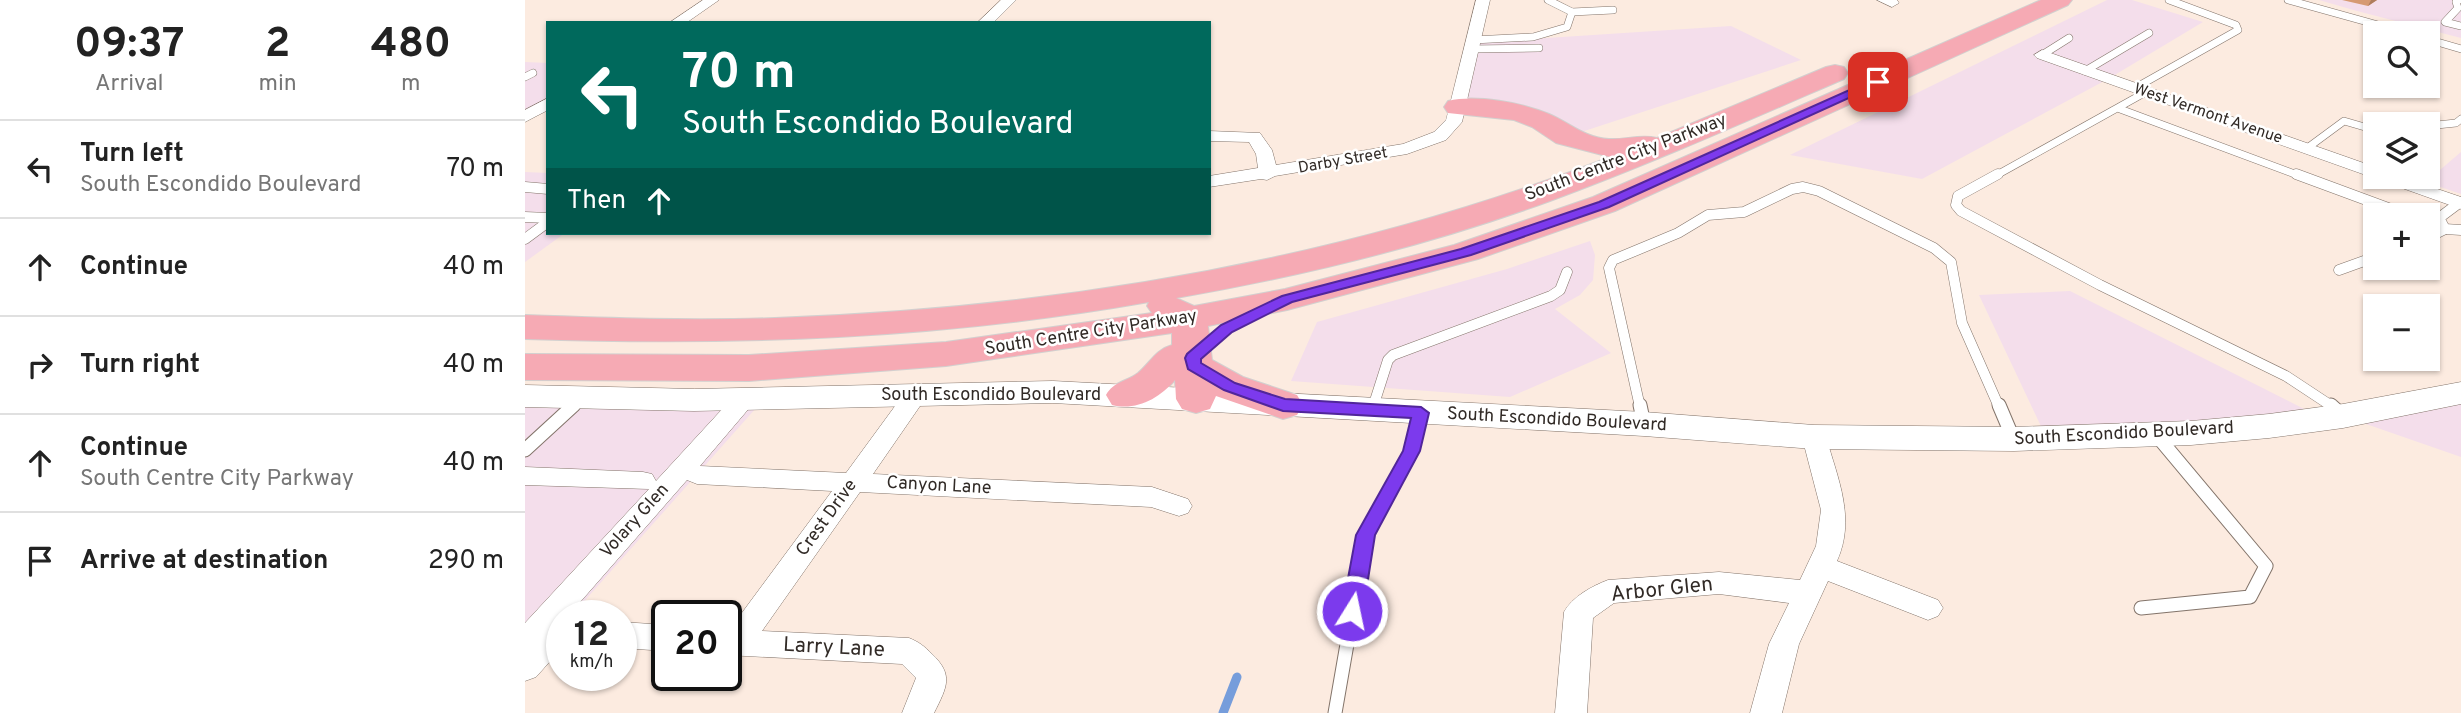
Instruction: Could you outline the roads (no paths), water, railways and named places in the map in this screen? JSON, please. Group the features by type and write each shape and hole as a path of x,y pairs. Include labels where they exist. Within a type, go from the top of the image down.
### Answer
{"highway":[{"name":"South Centre City Parkway","path":"525,327 740,330 923,320 1024,309 1173,287 1312,260 1440,226 1561,187 2004,0"},
{"name":"South Centre City Parkway","path":"525,368 749,368 873,360 1019,345 1184,354 1226,329 1287,299 1454,256 1604,204 2060,0"},
{"path":"1458,107 1518,112 1542,121 1566,137 1608,148 1624,148 1684,137"},
{"path":"1561,187 1576,168 1576,156 1566,137"},
{"path":"1126,395 1151,383 1184,354 1196,297 1299,272 1312,260"},
{"path":"923,320 1002,320 1160,304 1184,354 1229,386 1283,405"}],"main road":[{"name":"South Escondido Boulevard","path":"525,396 754,399 916,393 1126,395"},
{"name":"South Escondido Boulevard","path":"1283,405 1644,424 1814,437 2014,439 2156,435 2269,426 2343,416 2461,393"}],"street":[{"path":"679,21 712,0"},
{"path":"986,21 1009,0"},
{"name":"Darby Street","path":"1211,182 1267,175 1407,149 1440,136 1454,122 1483,0"},
{"name":"West Vermont Avenue","path":"2042,55 2363,169"},
{"path":"1211,136 1254,137 1262,145 1267,160 1267,175"},
{"path":"2420,189 2460,203"},
{"name":"Crest Drive","path":"742,630 916,393"},
{"path":"586,600 697,475 754,399"},
{"name":"Volary Glen","path":"525,644 754,399"},
{"path":"1766,713 1784,644 1830,546 1834,510 1814,437"},
{"name":"Canyon Lane","path":"697,475 1152,497 1179,506"},
{"path":"525,476 643,481"},
{"path":"1814,580 1928,608"},
{"name":"Arbor Glen","path":"1571,713 1579,612 1608,592 1719,583 1814,580"},
{"name":"Larry Lane","path":"742,643 909,651 932,674 928,693 918,713"},
{"path":"525,668 546,645"}],"lane":[{"path":"1548,0 1572,12 1613,10"},
{"path":"2169,0 2204,11 2236,25 2238,30 2141,90 2120,109 1958,196 1956,205 1961,211 2065,269 2275,371 2327,402 2343,416"},
{"path":"2288,0 2363,21"},
{"path":"2459,0 2458,13 2445,22 2461,26"},
{"path":"1472,45 1558,31 1567,27 1572,12"},
{"path":"2085,71 2149,33"},
{"path":"2042,55 2069,38"},
{"path":"2440,42 2461,48"},
{"path":"1472,45 1539,48"},
{"path":"2120,109 2375,203"},
{"path":"2440,125 2456,123 2461,119"},
{"path":"2306,149 2344,121 2363,127"},
{"path":"525,187 546,189"},
{"path":"1644,424 1609,268 1613,260 1678,233 1708,215 1744,212 1791,189 1803,187 1819,191 1934,248 1951,262 1962,323 2014,439"},
{"path":"2445,229 2439,218 2460,203"},
{"path":"525,217 546,220"},
{"path":"525,239 546,222"},
{"path":"2440,227 2461,230"},
{"path":"2440,232 2445,229"},
{"path":"2339,270 2363,261"},
{"path":"1372,409 1388,359 1393,355 1551,296 1560,290 1567,272"},
{"path":"525,450 582,398"},
{"path":"1335,713 1366,535 1412,451 1421,413"},
{"path":"2141,608 2250,597 2266,566 2156,435"}],"waterway":[{"path":"1223,713 1237,677"}]}
